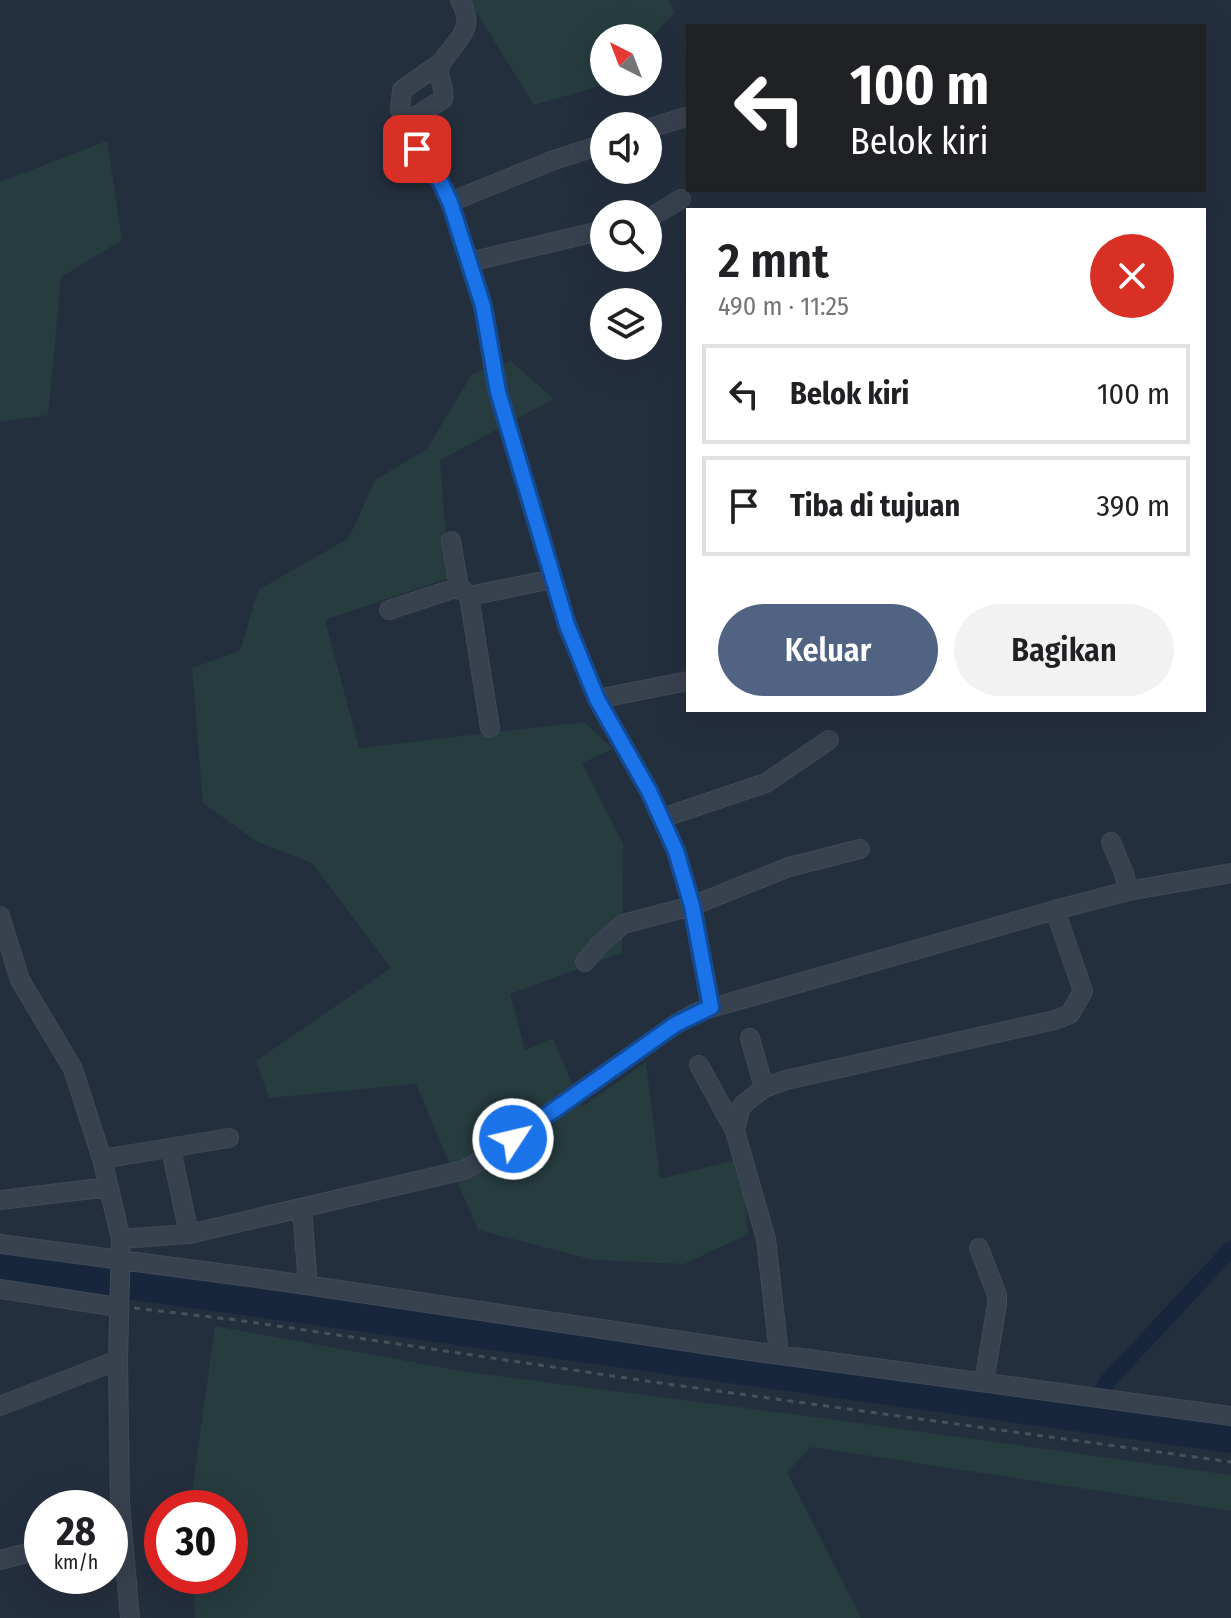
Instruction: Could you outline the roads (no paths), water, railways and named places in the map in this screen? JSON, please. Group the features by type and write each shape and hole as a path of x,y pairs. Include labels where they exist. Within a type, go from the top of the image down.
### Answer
{"street":[{"path":"460,0 466,12 467,27 442,62 402,90 400,109 417,149 441,183 450,202 483,306 498,392 567,625 597,699 624,743 676,851 692,906 711,1007"},
{"path":"404,121 443,99 445,92 439,75 442,62"},
{"path":"662,124 685,117"},
{"path":"450,202 590,148"},
{"path":"662,211 681,199"},
{"path":"469,262 590,233"},
{"path":"451,541 490,728"},
{"path":"389,610 464,592 553,579"},
{"path":"597,699 686,681"},
{"path":"662,818 766,783 829,740"},
{"path":"1111,842 1128,891"},
{"path":"585,962 623,924 692,906 789,867 860,849"},
{"path":"121,1239 189,1234 464,1170 676,1024 711,1007 1128,891 1231,873"},
{"path":"735,1131 740,1109 764,1088 786,1080 1061,1019 1070,1014 1083,991 1055,910"},
{"path":"0,916 20,980 73,1069 102,1159 121,1239 118,1303 120,1503 130,1618"},
{"path":"750,1038 764,1088"},
{"path":"699,1065 735,1131 766,1239 779,1354"},
{"path":"102,1159 229,1138"},
{"path":"171,1149 189,1234"},
{"path":"0,1200 109,1187"},
{"path":"302,1209 308,1285"},
{"path":"0,1244 121,1264 308,1285 1231,1416"},
{"path":"979,1248 997,1295 984,1382"},
{"path":"0,1289 118,1303"},
{"path":"0,1406 118,1360"},
{"path":"0,1560 24,1554"}],"waterway":[{"path":"1089,1419 1106,1383 1231,1249"},
{"path":"0,1267 1231,1439"}]}
